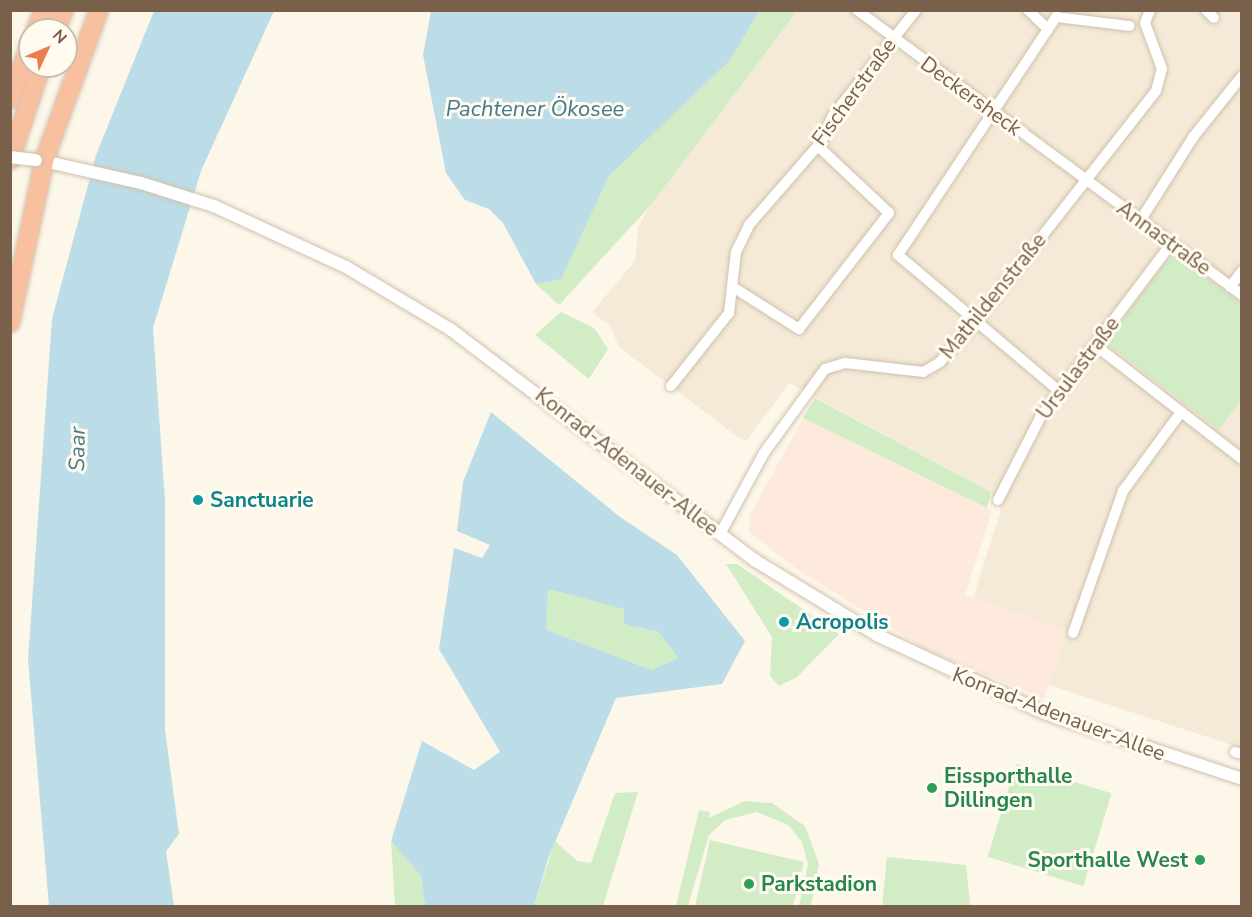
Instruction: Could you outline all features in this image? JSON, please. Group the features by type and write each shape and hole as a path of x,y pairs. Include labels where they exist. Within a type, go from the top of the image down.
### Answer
{"highway":[{"path":"10,323 45,161 99,10"},
{"path":"10,99 18,77"},
{"path":"10,159 37,78"}],"street":[{"name":"Deckersheck","path":"856,10 1087,181"},
{"name":"Fischerstraße","path":"671,386 729,313 736,289 734,268 742,237 802,158 818,146 832,117 916,10"},
{"path":"1028,10 1048,28"},
{"name":"Mathildenstraße","path":"720,534 751,476 825,369 845,363 923,372 940,362 974,323 1087,181 1161,80 1145,23 1150,10"},
{"path":"1059,391 898,258 911,233 1048,28 1066,15 1129,26"},
{"path":"1140,220 1194,136 1242,76"},
{"path":"736,289 799,329 889,213 818,146"},
{"name":"Konrad-Adenauer-Allee","path":"10,159 45,161 214,206 326,256 415,305 490,357 720,534 796,588 945,671 1084,728 1242,779"},
{"name":"Annastraße","path":"1087,181 1242,295"},
{"name":"Ursulastraße","path":"998,500 1030,432 1171,244"},
{"path":"1230,287 1242,271"},
{"path":"1095,345 1242,459"},
{"path":"1073,633 1123,491 1181,412"}],"shaded area":[{"path":"797,11 1241,11 1241,748 1049,685 1067,631 973,598 1001,510 991,492 789,383 746,441 739,438 619,347 610,326 592,312 635,261 638,228 650,206"},
{"path":"803,418 992,511 965,595 1067,631 1044,699 925,649 798,570 749,532 750,515"}],"green space":[{"path":"759,11 797,11 650,206 559,305 536,284 561,278 609,176 729,60"},
{"path":"1173,254 1241,303 1241,400 1219,430 1105,342"},
{"path":"561,312 594,328 608,349 589,379 535,335"},
{"path":"815,398 991,492 987,508 803,418"},
{"path":"726,564 737,564 839,634 797,677 779,686 770,676 772,637"},
{"path":"548,589 625,609 624,624 658,632 680,658 652,670 545,630"},
{"path":"1016,764 1112,793 1083,886 988,857"},
{"path":"638,792 603,906 534,906 555,841 577,861 591,863 615,793"},
{"path":"745,801 772,803 805,826 819,864 811,906 799,906 808,864 802,842 788,825 757,812 725,820 709,835 688,906 676,906 699,810 710,812 709,818"},
{"name":"Parkstadion","path":"710,840 804,862 793,906 695,906"},
{"path":"391,841 421,876 425,906 395,906"},
{"path":"887,857 966,865 970,906 882,906"}],"water":[{"name":"Pachtener Ökosee","path":"431,10 759,11 730,60 609,176 561,279 536,284 503,223 489,209 465,200 446,173 423,55"},
{"name":"Saar","path":"154,11 274,11 201,171 153,328 165,501 165,730 179,834 166,851 174,906 49,906 28,660 52,319 96,155"},
{"path":"491,412 620,517 677,555 745,641 722,684 616,698 548,859 534,906 425,906 421,876 391,841 422,741 474,770 500,752 439,649 454,548 482,558 490,545 457,531 463,482","holes":["548,589 624,609 624,624 658,632 679,658 652,670 546,630"]}],"place":[{"name":"Sanctuarie","path":"198,500"},
{"name":"Acropolis","path":"784,622"},
{"name":"Eissporthalle Dillingen","path":"932,788"},
{"name":"Sporthalle West","path":"1200,860"},
{"name":"Parkstadion","path":"749,884"}]}
